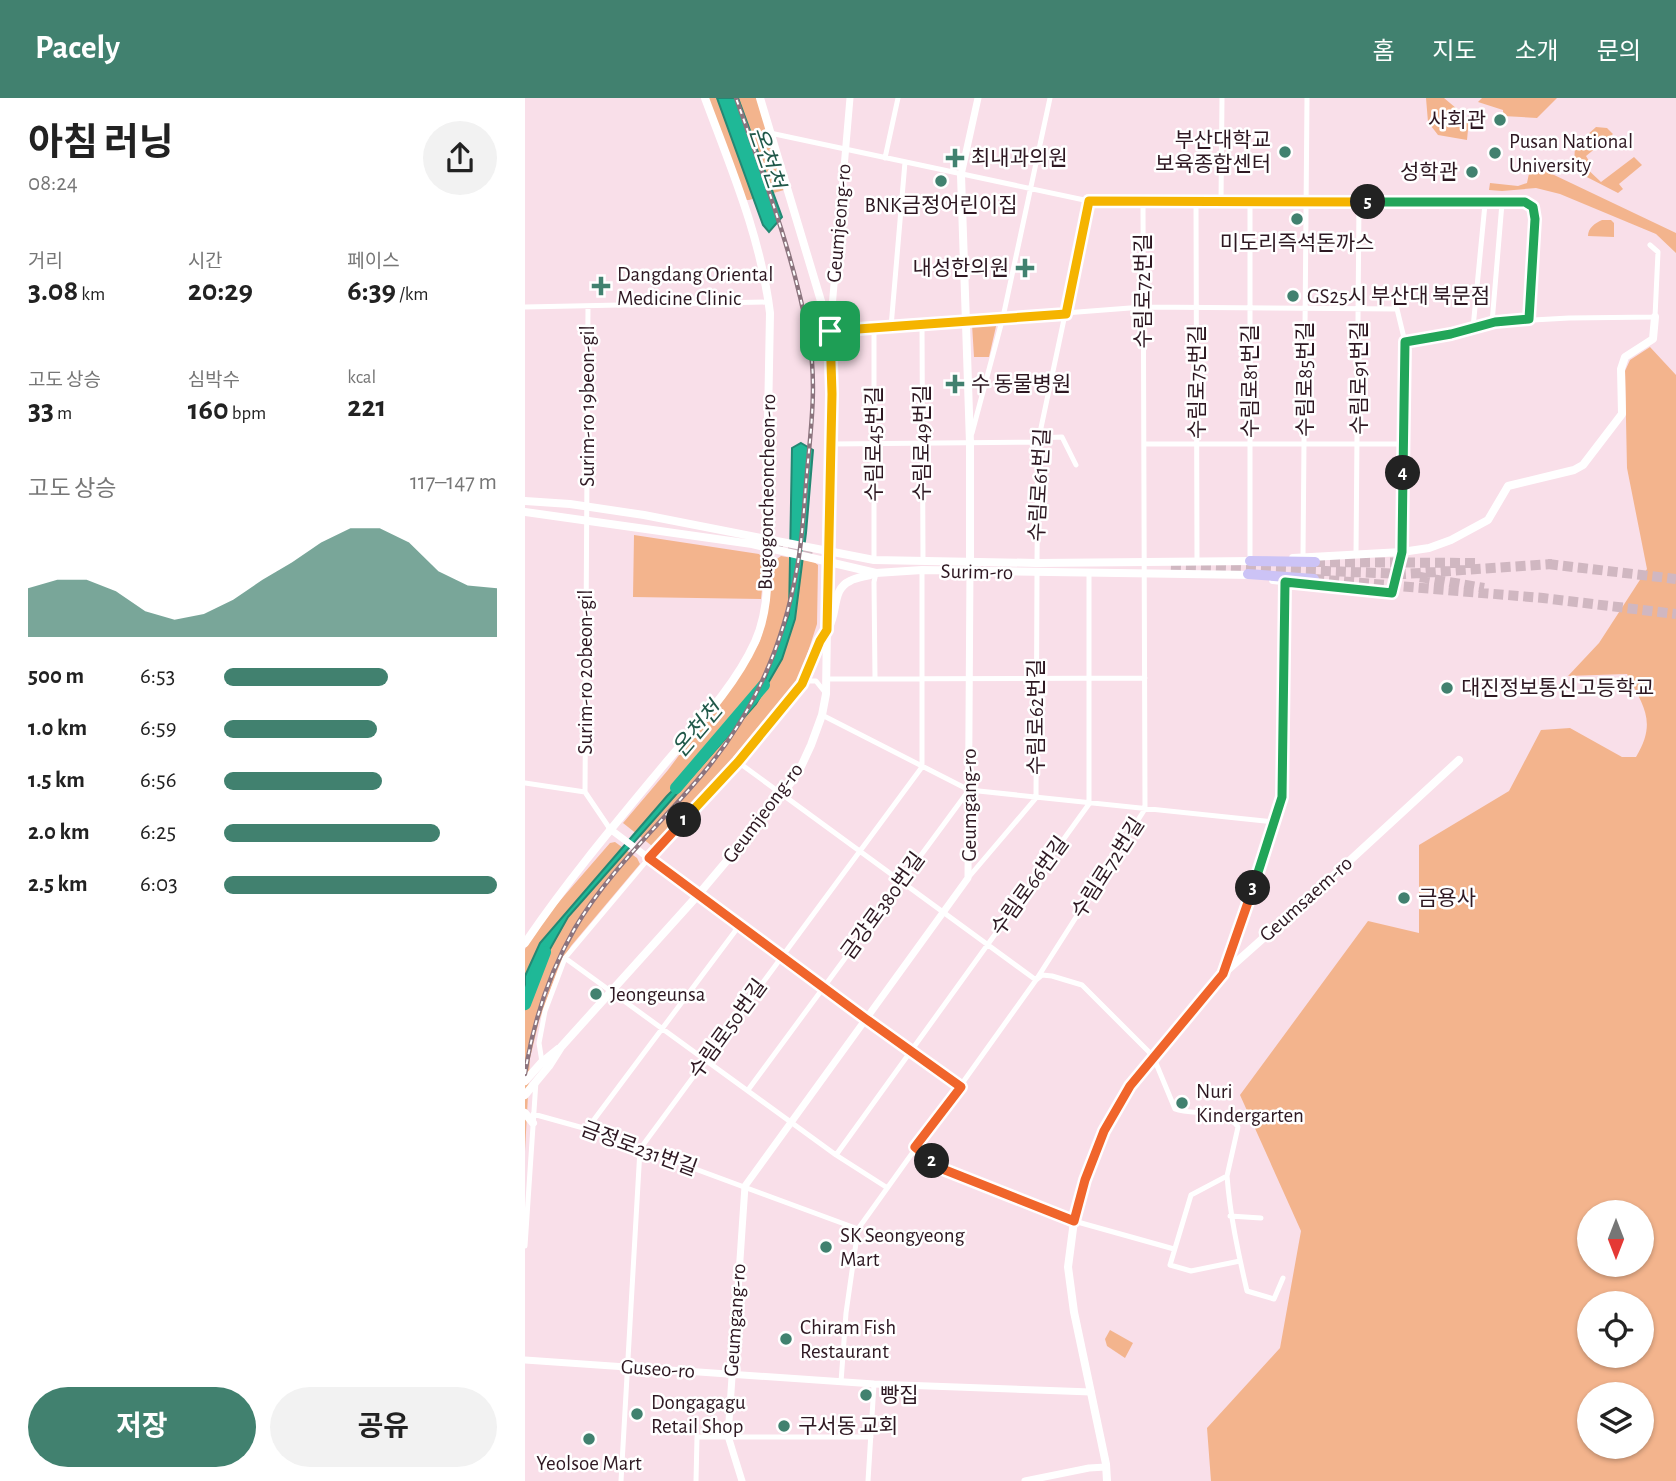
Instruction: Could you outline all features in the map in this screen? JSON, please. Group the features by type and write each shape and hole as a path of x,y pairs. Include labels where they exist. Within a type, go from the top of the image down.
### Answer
{"highway":[{"path":"1250,561 1315,562"},
{"path":"1248,574 1314,579"}],"main road":[{"name":"Bugogoncheoncheon-ro","path":"525,943 559,893 697,726 738,672 755,640 766,602 770,543 769,302 752,229 705,98"},
{"path":"760,98 830,331"},
{"name":"Geumgang-ro","path":"961,175 970,443 970,568"},
{"name":"Surim-ro","path":"525,501 586,506 770,543 815,558 876,573 1037,563 1250,561 1429,548 1451,540 1488,520 1508,486 1574,470 1583,465 1622,414 1621,369 1625,357 1653,339 1655,317"},
{"name":"Surim-ro","path":"525,512 815,547 874,560 923,560 970,568 1037,573 1248,574"},
{"name":"Geumjeong-ro","path":"530,1084 698,895 799,771 822,715 827,679 828,550"},
{"path":"1287,579 1392,593 1402,552"},
{"path":"827,630 835,617 839,589 845,583 876,573"},
{"name":"Geumsaem-ro","path":"1107,1481 1074,1312 1068,1267 1074,1221 1085,1180 1104,1131 1130,1086 1223,974 1459,760"},
{"name":"Geumjeong-ro","path":"530,1084 542,1062 561,1047"}],"street":[{"name":"Geumjeong-ro","path":"828,550 830,331 850,98"},
{"path":"885,158 898,98"},
{"name":"Geumgang-ro","path":"961,175 978,98"},
{"path":"970,443 1003,317 1050,98"},
{"path":"1221,201 1222,98"},
{"name":"수림로85번길","path":"1303,557 1307,98"},
{"path":"770,132 1089,201 1525,202 1533,207 1535,219 1529,319"},
{"path":"891,327 905,162"},
{"name":"수림로61번길","path":"1037,563 1039,440 1089,201"},
{"name":"수림로75번길","path":"1196,201 1196,562"},
{"name":"수림로81번길","path":"1250,201 1250,561"},
{"name":"수림로72번길","path":"842,1382 846,1313 858,1229 1036,980 1145,809 1143,202"},
{"name":"수림로91번길","path":"1356,555 1359,202"},
{"path":"1492,323 1502,203"},
{"path":"1473,328 1485,204"},
{"name":"Surim-ro","path":"1650,245 1658,252 1655,317"},
{"path":"525,307 769,302"},
{"name":"Surim-ro 19beon-gil","path":"586,506 588,306"},
{"path":"830,331 1143,307 1397,309 1405,342 1402,552"},
{"path":"1405,342 1492,323 1529,319 1655,317"},
{"name":"수림로49번길","path":"922,325 923,560"},
{"name":"수림로45번길","path":"874,328 874,560"},
{"path":"831,444 970,443 1039,440 1062,436 1076,465"},
{"path":"1144,444 1403,444"},
{"name":"Surim-ro 20beon-gil","path":"585,792 586,506"},
{"name":"Geumgang-ro","path":"742,1481 728,1436 745,1186 968,878 970,568"},
{"path":"922,570 922,767"},
{"path":"875,678 876,573"},
{"name":"수림로62번길","path":"968,878 1036,798 1037,573"},
{"path":"1089,574 1089,804"},
{"path":"1223,974 1282,797 1287,579"},
{"path":"542,1062 539,1043 545,1012 565,958 647,857 738,762 802,684 827,630"},
{"path":"827,679 1145,678"},
{"path":"802,684 816,681 825,694"},
{"path":"822,715 969,790 1275,822"},
{"path":"738,762 1036,980 1042,975 1052,975 1082,985 1153,1056 1175,1110 1187,1113 1200,1111 1234,1121 1238,1127 1227,1176 1230,1216 1247,1291 1274,1299 1283,1278"},
{"name":"수림로50번길","path":"640,1149 922,767"},
{"path":"525,783 585,792 610,829 621,839 961,1087"},
{"name":"금강로380번길","path":"748,1090 969,790"},
{"name":"수림로66번길","path":"836,1155 1089,804"},
{"path":"587,1129 739,926"},
{"path":"565,958 836,1155 886,1187"},
{"path":"525,1246 530,1084"},
{"name":"금정로231번길","path":"530,1117 587,1129 858,1229"},
{"path":"915,1147 940,1168 1074,1221 1174,1249"},
{"path":"621,1481 640,1149"},
{"path":"1227,1176 1191,1195 1170,1265 1191,1270 1240,1261"},
{"path":"1230,1216 1261,1218"},
{"name":"Guseo-ro","path":"525,1360 874,1384 1091,1392"},
{"path":"868,1481 874,1384"},
{"path":"696,1481 697,1437 871,1437"},
{"path":"1025,1481 1106,1467"}],"shaded area":[{"path":"708,98 757,98 784,190 744,200"},
{"name":"온천천","path":"717,98 738,98 782,217 769,232 763,225"},
{"path":"1426,98 1444,98 1469,119 1467,140 1438,135 1428,122"},
{"path":"1482,98 1557,98 1537,118 1503,116 1503,110 1478,102"},
{"path":"1596,127 1607,128 1613,134 1586,156 1589,161 1583,165 1601,182 1634,157 1642,165 1619,184 1623,189 1618,193 1577,172 1574,165 1575,146"},
{"path":"1531,164 1676,233 1676,253 1656,234 1560,194 1536,188 1489,190 1490,183 1518,186 1527,183"},
{"path":"1602,220 1611,220 1614,223 1614,237 1588,236 1592,226"},
{"path":"997,322 989,357 974,357 972,324"},
{"path":"1650,347 1676,375 1676,1481 1211,1481 1207,1428 1280,1348 1301,1231 1240,1095 1368,921 1419,933 1419,845 1509,791 1541,730 1570,728 1622,757 1636,757 1642,745 1646,734 1646,715 1627,674 1568,676 1599,643 1647,569 1627,468 1625,371 1630,360"},
{"name":"온천천","path":"801,443 813,450 806,533 795,619 782,659 756,704 568,917 532,981 525,1010 525,976 540,943 667,796 726,737 763,685 789,614 792,448"},
{"path":"634,535 759,554 765,561 761,599 633,597"},
{"path":"781,556 818,565 817,624 798,683 652,846 623,823 668,770 744,668 760,641 769,602 774,561"},
{"path":"615,842 637,858 640,864 571,946 558,969 539,1021 530,1058 525,1151 525,949 551,911 610,843"},
{"path":"1110,1330 1133,1343 1125,1358 1107,1346 1105,1339"}],"waterway":[{"name":"온천천","path":"676,788 764,685"},
{"name":"온천천","path":"525,1004 545,952"}],"tunnel":[{"path":"773,546 814,552"},
{"path":"1315,562 1477,563"},
{"path":"1548,564 1676,579"},
{"path":"1171,565 1405,574 1552,564"},
{"path":"1420,577 1484,588"},
{"path":"1314,579 1543,598 1676,614"}],"railway":[{"path":"525,1074 543,999 575,928 604,886 705,771 738,725 765,676 791,596 801,544 810,439 813,389 811,356 803,308 787,247 736,98"}],"place":[{"name":"사회관","path":"1500,120"},
{"name":"부산대학교 보육종합센터","path":"1285,152"},
{"name":"Pusan National University","path":"1495,153"},
{"name":"최내과의원","path":"955,158"},
{"name":"성학관","path":"1472,172"},
{"name":"BNK금정어린이집","path":"941,181"},
{"name":"미도리즉석돈까스","path":"1297,219"},
{"name":"내성한의원","path":"1025,268"},
{"name":"Dangdang Oriental Medicine Clinic","path":"601,286"},
{"name":"GS25시 부산대 북문점","path":"1293,296"},
{"name":"수 동물병원","path":"955,384"},
{"name":"대진정보통신고등학교","path":"1447,688"},
{"name":"금용사","path":"1404,898"},
{"name":"Jeongeunsa","path":"596,994"},
{"name":"Nuri Kindergarten","path":"1182,1103"},
{"name":"SK Seongyeong Mart","path":"826,1247"},
{"name":"Chiram Fish Restaurant","path":"786,1339"},
{"name":"빵집","path":"866,1395"},
{"name":"Dongagagu Retail Shop","path":"637,1414"},
{"name":"구서동 교회","path":"784,1426"},
{"name":"Yeolsoe Mart","path":"589,1439"}],"route":[{"path":"1089,201 1525,202 1533,207 1535,219 1529,319 1495,322 1451,334 1405,342 1402,552 1392,593 1285,582 1282,797 1275,822 1223,974 1130,1086 1104,1131 1085,1180 1074,1221 940,1168 915,1147 961,1087 649,858 738,762 802,684 827,630 832,394 830,331 1066,314 1089,201"}]}
